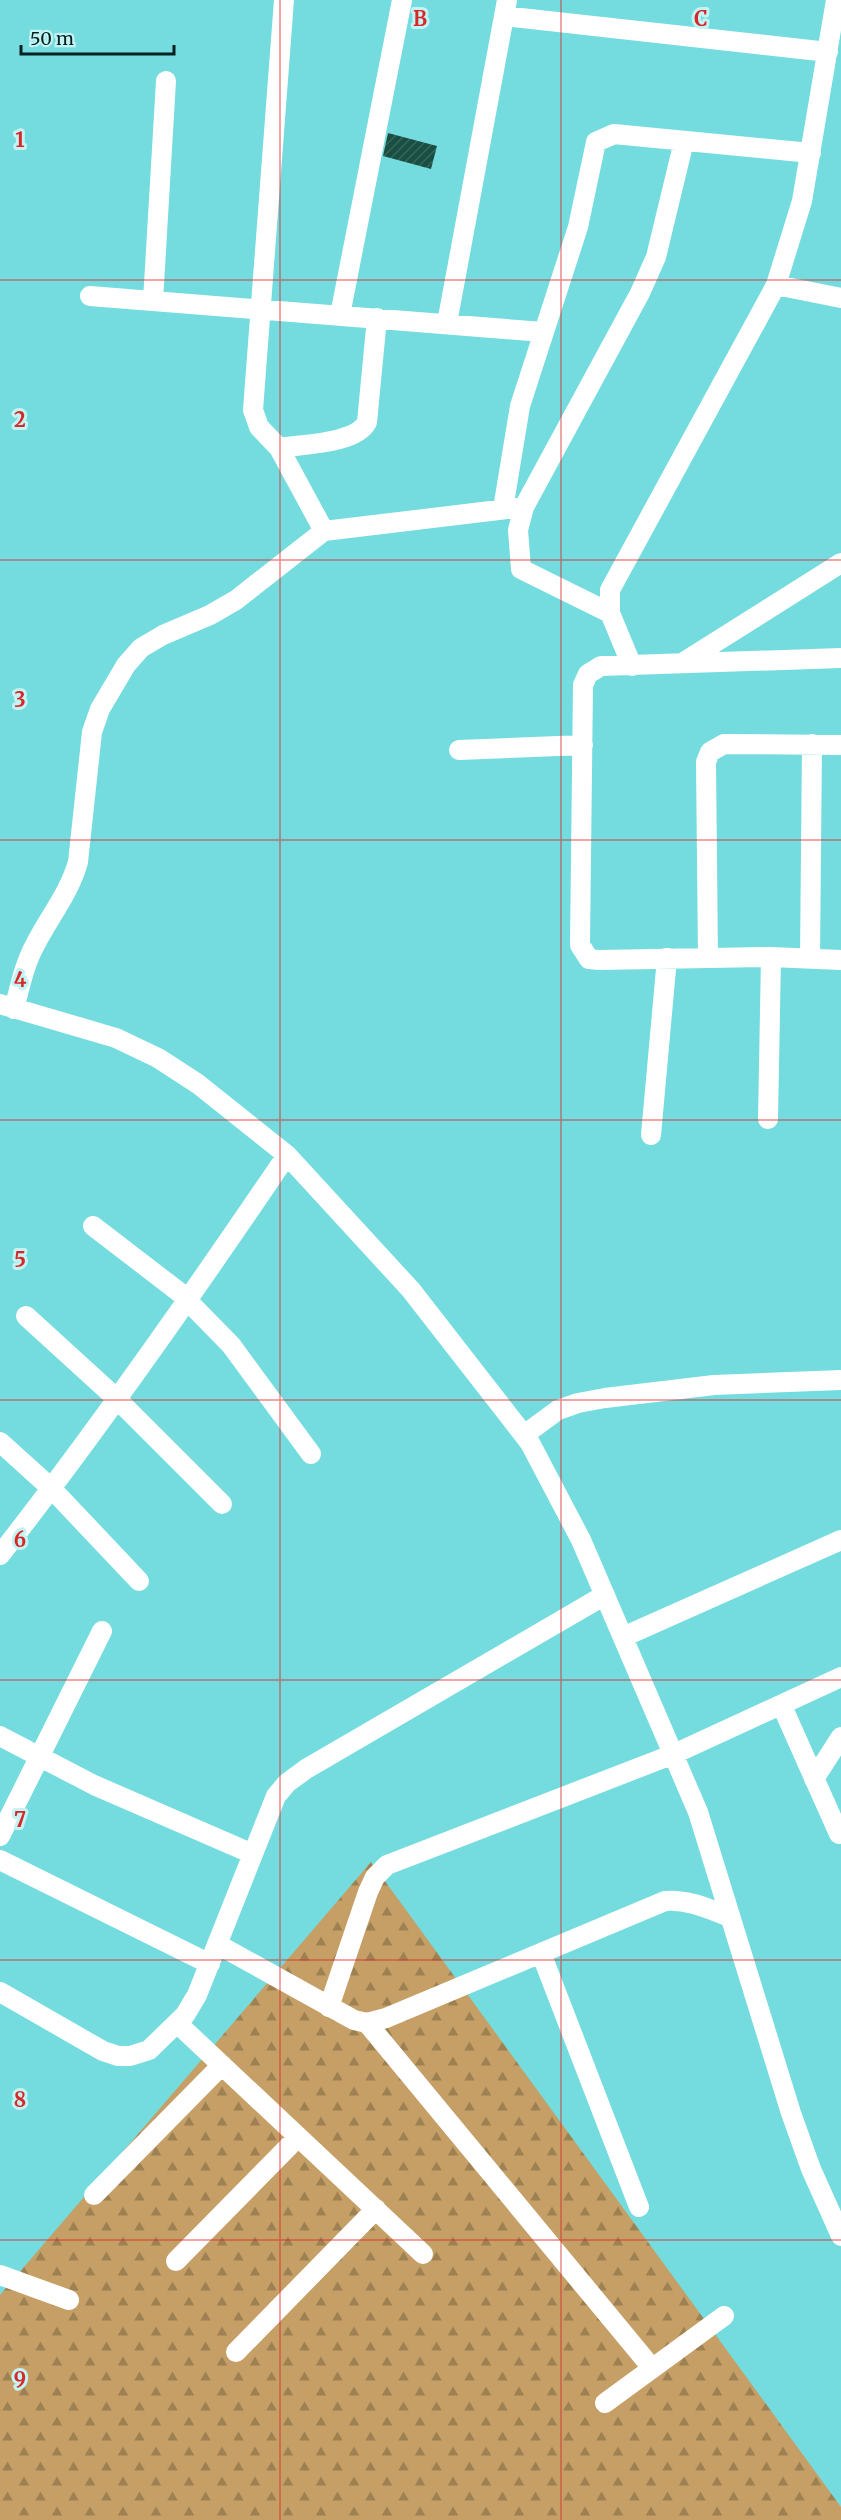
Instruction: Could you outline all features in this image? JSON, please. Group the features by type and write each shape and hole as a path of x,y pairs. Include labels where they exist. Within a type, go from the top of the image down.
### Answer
{"street":[{"path":"284,0 253,410 259,427 279,448 324,531"},
{"path":"340,315 402,0"},
{"path":"632,666 610,614 610,590 776,285 794,228 811,153 836,0"},
{"path":"447,323 505,8 828,52"},
{"path":"153,301 166,81"},
{"path":"503,509 520,406 578,227 596,142 603,136 614,134 811,153"},
{"path":"610,614 521,569 518,530 524,507 640,293 656,257 684,141"},
{"path":"776,285 841,298"},
{"path":"90,296 543,332"},
{"path":"279,448 347,438 363,429 367,422 377,318"},
{"path":"524,507 324,531 236,600 141,648 126,665 100,709 92,732 78,862 73,879 26,963 7,1006 116,1038 158,1058 198,1084 287,1155 411,1290 524,1435 581,1540 698,1812 810,2169 841,2236"},
{"path":"684,662 841,563"},
{"path":"841,658 601,666 588,674 583,686 580,945 583,953 589,959 599,960 771,957 841,960"},
{"path":"708,958 706,762 710,752 724,744 841,745"},
{"path":"810,959 812,744"},
{"path":"459,750 583,745"},
{"path":"768,1119 771,957"},
{"path":"651,1135 667,958"},
{"path":"0,1555 52,1489 188,1301 287,1155"},
{"path":"93,1226 188,1301 231,1346 311,1454"},
{"path":"26,1316 117,1399 222,1504"},
{"path":"524,1435 558,1410 596,1399 714,1385 841,1380"},
{"path":"0,1442 52,1489 139,1581"},
{"path":"623,1637 841,1540"},
{"path":"0,1992 103,2051 118,2056 130,2056 149,2050 177,2023 197,1995 276,1796 287,1783 306,1768 605,1595"},
{"path":"0,1836 102,1631"},
{"path":"329,2007 368,1892 375,1877 387,1865 674,1754 841,1677"},
{"path":"782,1706 839,1834"},
{"path":"0,1736 94,1785 253,1854"},
{"path":"814,1779 841,1737"},
{"path":"0,1860 210,1964"},
{"path":"367,2024 665,1901 677,1900 693,1903 730,1917"},
{"path":"217,1944 329,2007 367,2024 652,2368"},
{"path":"541,1953 639,2206"},
{"path":"177,2023 423,2254"},
{"path":"94,2195 222,2064"},
{"path":"176,2261 298,2137"},
{"path":"236,2352 376,2209"},
{"path":"0,2275 69,2300"},
{"path":"605,2403 724,2316"}],"green space":[{"path":"371,1862 841,2507 841,2520 0,2520 0,2295"}],"building":[{"path":"388,133 437,146 431,169 383,156"}]}
